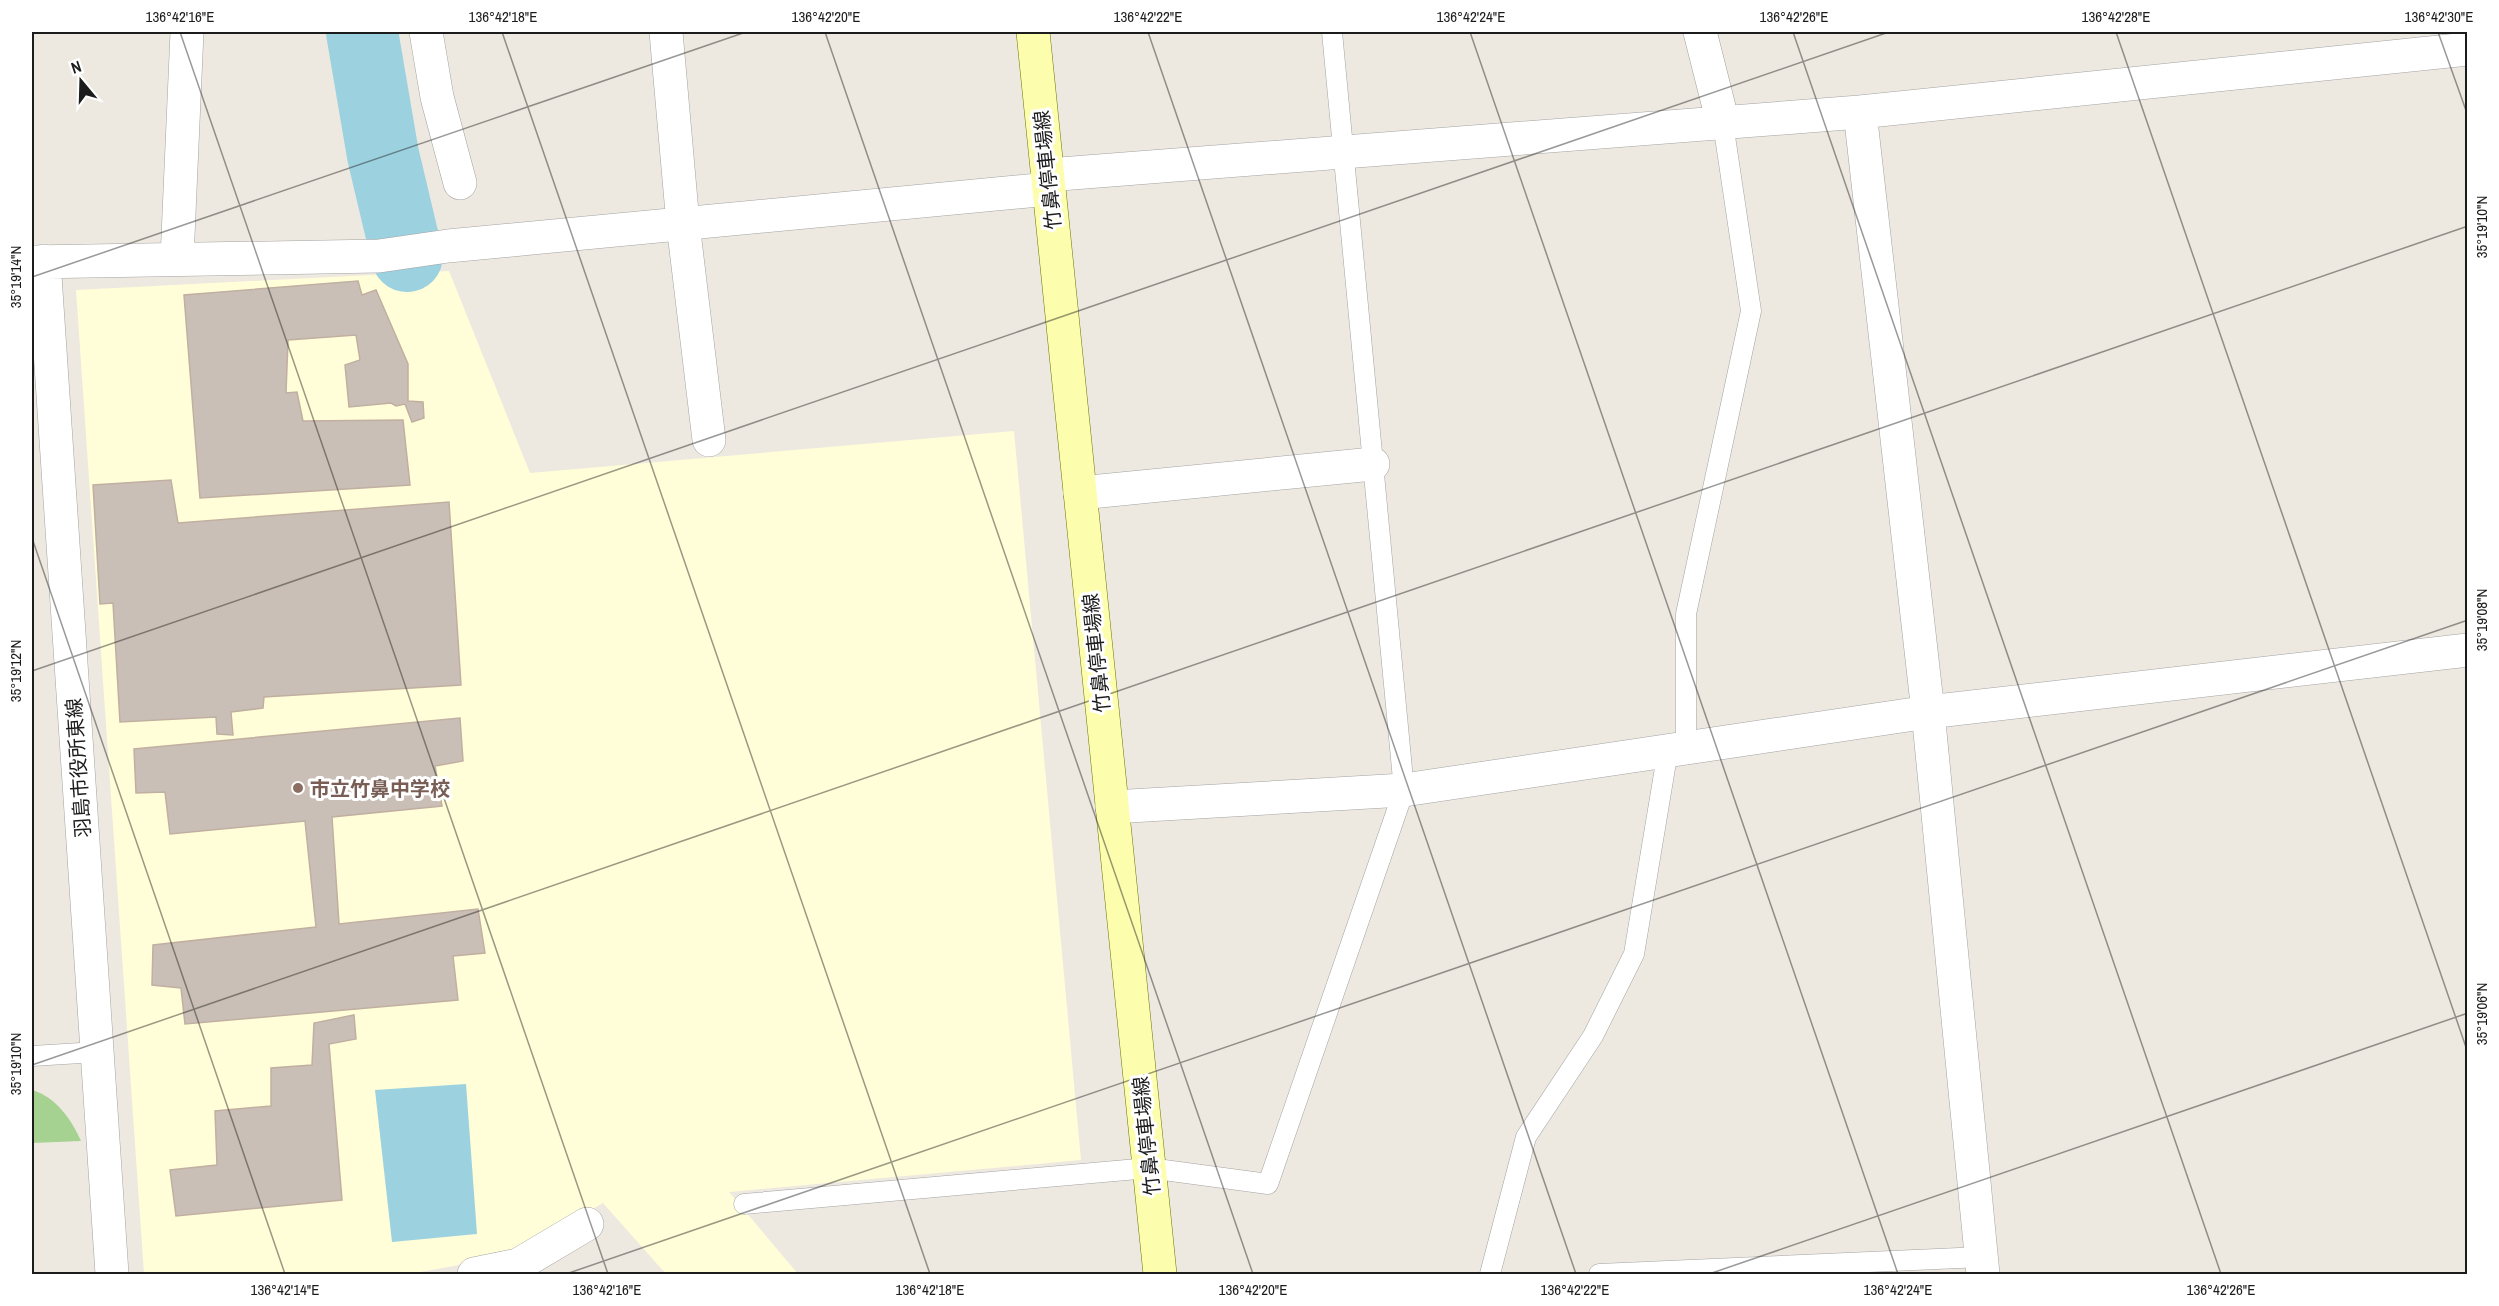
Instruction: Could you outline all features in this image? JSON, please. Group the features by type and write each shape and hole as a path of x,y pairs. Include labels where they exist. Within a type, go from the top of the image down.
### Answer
{"main road":[{"name":"竹鼻停車場線","path":"1033,32 1160,1275"}],"street":[{"path":"177,259 187,32"},
{"path":"426,32 436,96 460,183"},
{"path":"666,32 683,224 710,440"},
{"path":"1700,32 1723,123"},
{"path":"38,262 379,256 448,246 683,224 1048,182 1344,153 1860,112 2468,49"},
{"path":"1860,112 1928,712 1982,1266"},
{"name":"羽島市役所東線","path":"38,262 112,1275"},
{"path":"1080,493 1373,464"},
{"path":"1112,807 1404,790 1928,712 2468,650"},
{"path":"474,1275 518,1265 587,1224"}],"lane":[{"path":"744,1204 1149,1168 1268,1184 1404,790 1332,32"},
{"path":"1490,1275 1526,1137 1593,1036 1634,954 1677,749 1686,615 1751,311 1723,123"},
{"path":"32,1056 97,1052"},
{"path":"1599,1275 1982,1266"}],"shaded area":[{"path":"449,271 530,473 1014,431 1081,1160 729,1192 798,1274 666,1274 603,1203 513,1255 410,1274 144,1274 76,290"}],"green space":[{"path":"32,1090 41,1093 62,1110 81,1141 32,1143"}],"water":[{"path":"466,1084 477,1234 392,1242 375,1090"}],"building":[{"path":"358,281 362,295 376,290 408,364 408,401 423,402 424,418 412,422 405,404 349,407 345,365 360,360 356,335 288,340 286,393 297,392 303,421 403,420 410,485 200,498 184,295"},
{"path":"171,480 178,523 449,502 461,685 264,697 263,708 231,712 233,735 217,734 216,717 120,722 113,603 100,604 93,485"},
{"path":"460,718 463,761 435,766 442,806 332,817 339,924 478,909 485,953 453,956 458,1000 185,1024 181,988 152,985 153,945 316,927 305,821 170,834 165,792 136,793 134,749"},
{"path":"354,1015 356,1039 329,1044 342,1200 176,1216 170,1170 217,1165 215,1111 271,1106 271,1068 312,1065 314,1023"}],"waterway":[{"path":"362,32 383,155 407,256"}],"place":[{"name":"市立竹鼻中学校","path":"298,788"}]}
